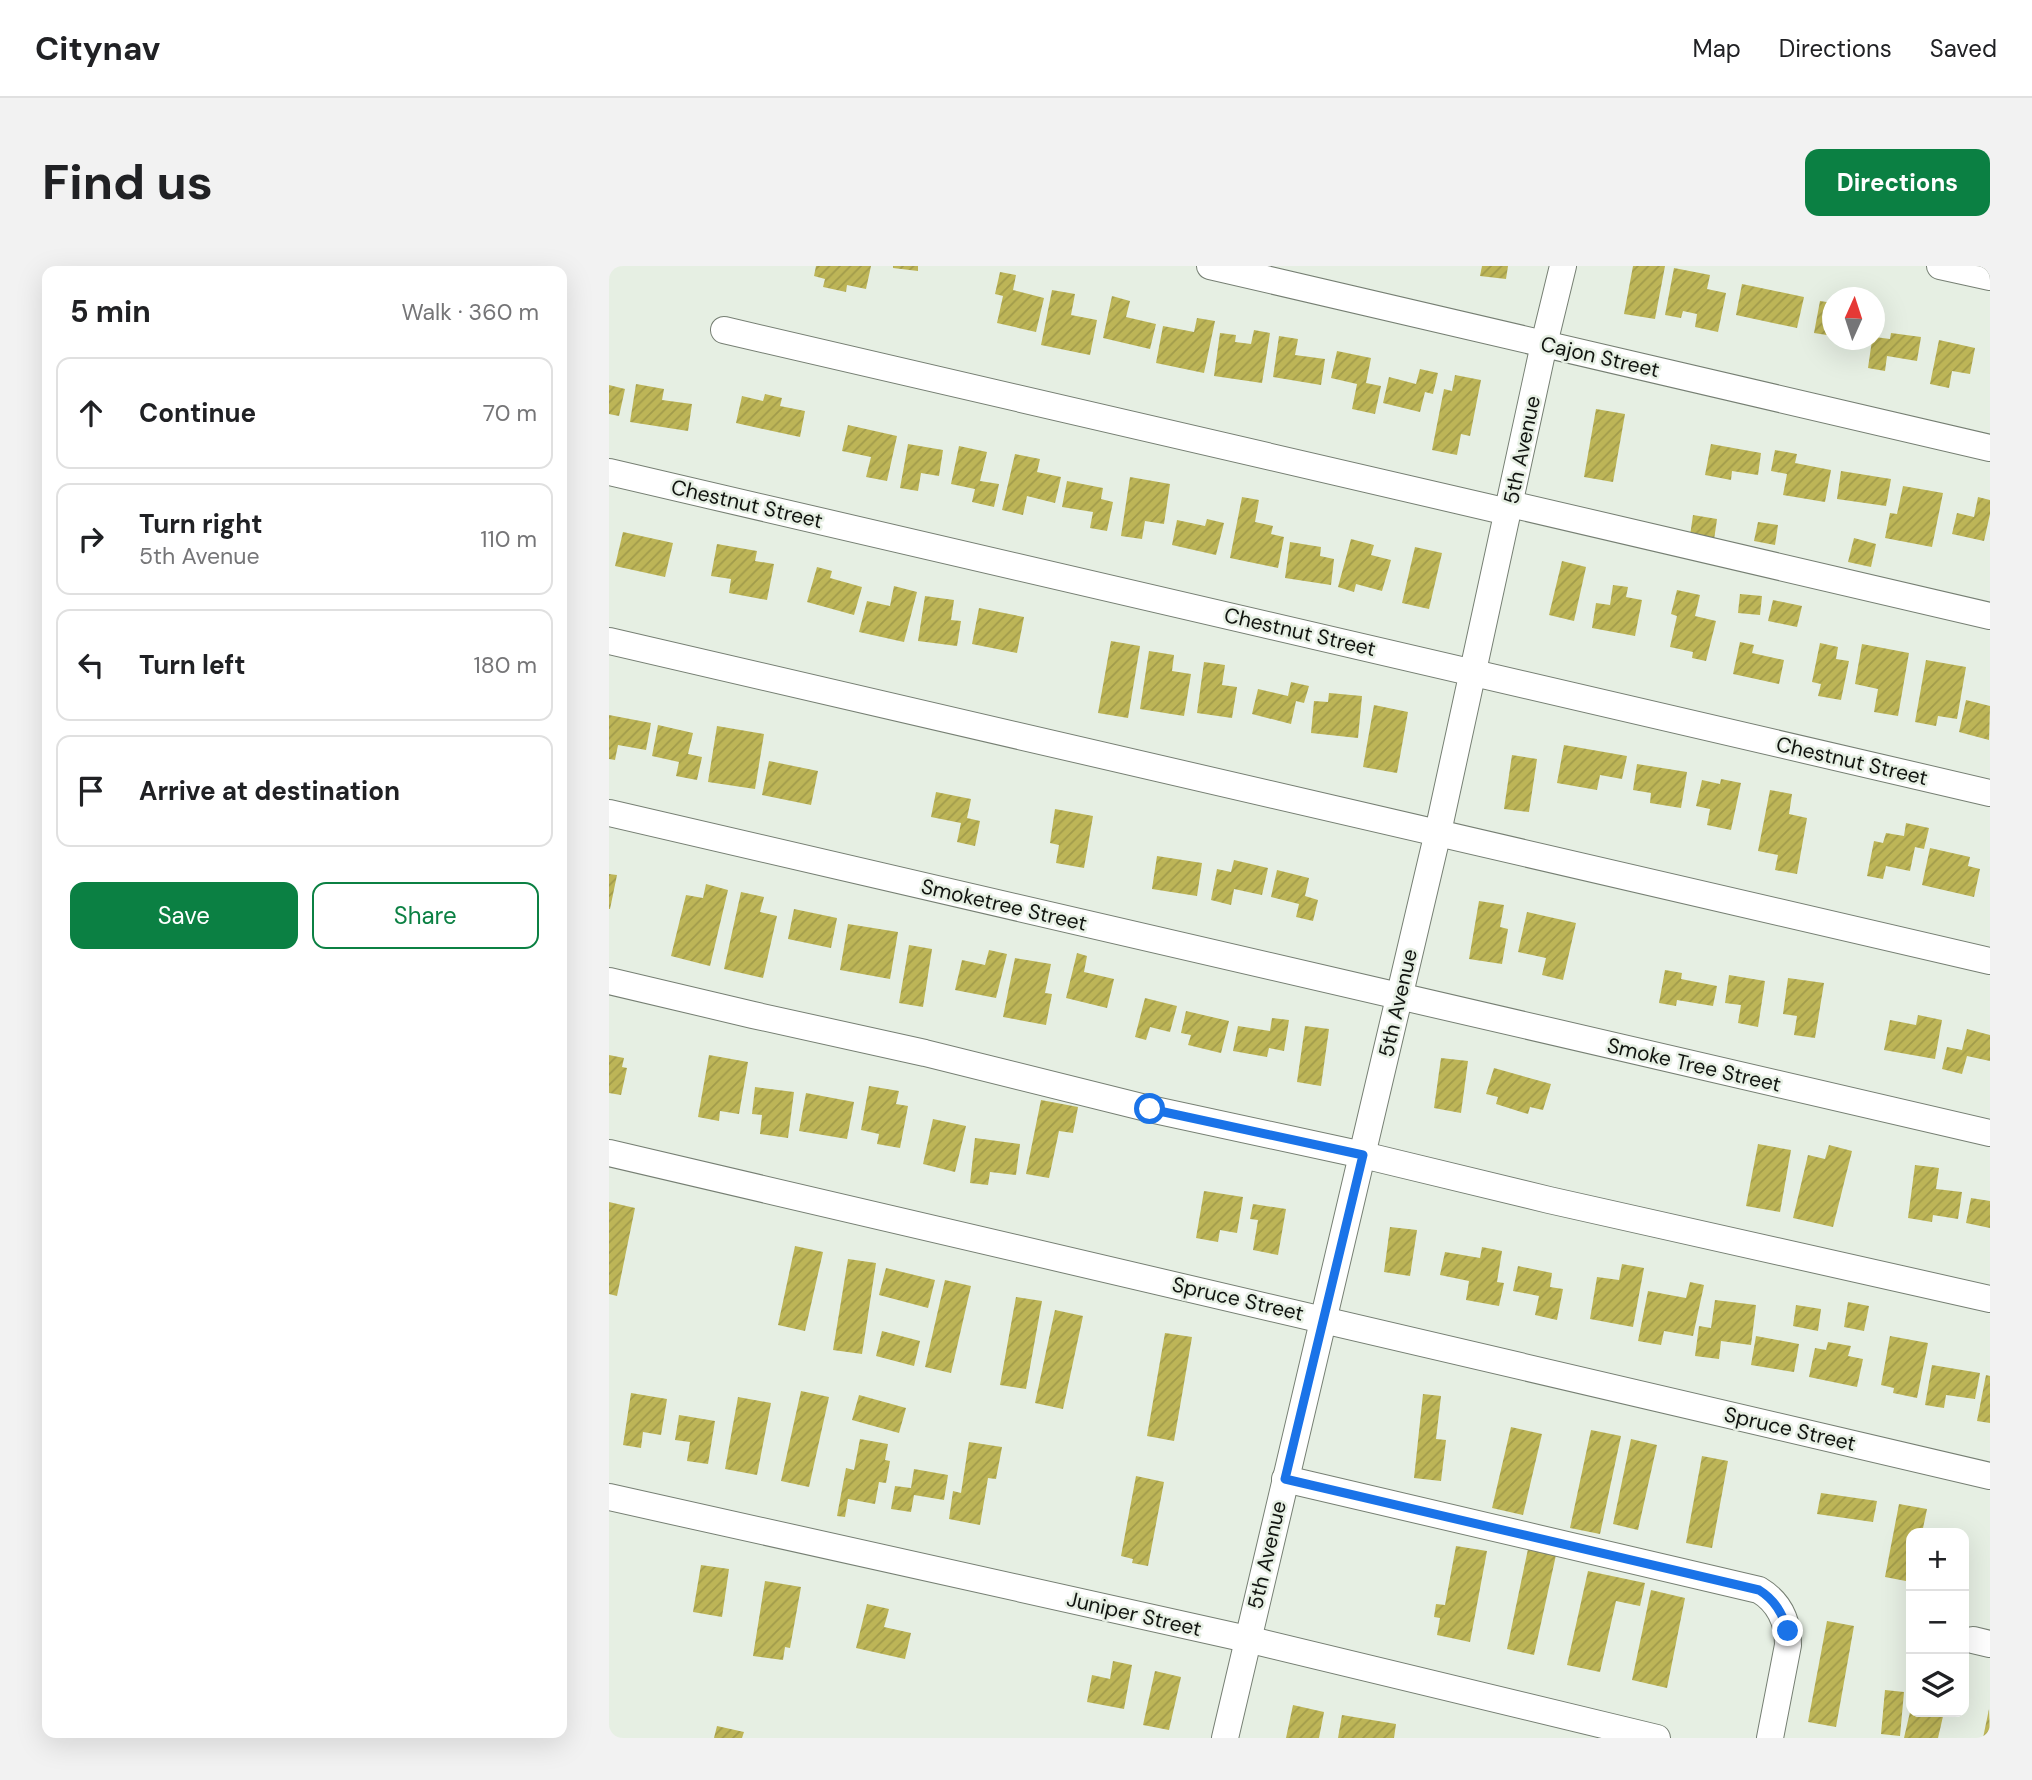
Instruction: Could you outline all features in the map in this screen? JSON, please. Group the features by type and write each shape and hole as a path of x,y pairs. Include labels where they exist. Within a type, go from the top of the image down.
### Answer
{"street":[{"name":"Cajon Street","path":"1210,266 1990,448"},
{"name":"5th Avenue","path":"1225,1738 1439,832 1563,266"},
{"path":"1940,266 1990,277"},
{"path":"724,330 1990,616"},
{"name":"Chestnut Street","path":"609,472 1990,793"},
{"path":"609,641 1990,961"},
{"name":"Smoketree Street","path":"609,813 1399,996"},
{"path":"609,981 925,1052 1150,1109 1363,1155 1549,1200 1990,1299"},
{"name":"Smoke Tree Street","path":"1399,996 1990,1133"},
{"name":"Spruce Street","path":"609,1153 1990,1476"},
{"path":"1285,1479 1759,1590 1770,1597 1782,1614 1788,1631 1770,1738"},
{"name":"Juniper Street","path":"609,1497 1247,1639 1657,1738"}],"building":[{"path":"816,266 871,266 866,289 847,285 846,292 823,287 825,279 814,276"},
{"path":"918,266 918,271 893,268"},
{"path":"1482,266 1508,266 1506,279 1480,276"},
{"path":"1633,266 1665,266 1655,319 1624,314"},
{"path":"1674,268 1710,275 1707,289 1726,293 1718,332 1695,327 1697,314 1683,311 1681,318 1665,315"},
{"path":"1000,272 1016,275 1013,290 1044,298 1036,332 997,323 1003,296 995,294"},
{"path":"1742,284 1804,297 1797,328 1736,315"},
{"path":"1052,290 1075,294 1071,315 1097,320 1090,355 1041,345"},
{"path":"1112,296 1130,301 1126,317 1156,324 1150,349 1103,338"},
{"path":"1820,301 1822,301 1822,334 1814,333"},
{"path":"1197,318 1215,321 1204,373 1156,363 1163,326 1194,332"},
{"path":"1254,330 1270,333 1262,383 1214,376 1220,333 1236,335 1235,342 1251,344"},
{"path":"1891,333 1921,337 1917,361 1887,356 1885,371 1868,368 1871,350 1885,350 1885,338 1890,339"},
{"path":"1279,336 1298,339 1295,355 1325,359 1321,385 1273,377"},
{"path":"1939,340 1975,348 1970,374 1952,371 1949,388 1930,384"},
{"path":"1337,351 1371,358 1366,383 1381,386 1375,414 1352,409 1357,384 1331,378"},
{"path":"1420,369 1438,373 1433,394 1425,392 1420,412 1383,403 1389,377 1416,384"},
{"path":"1455,375 1481,380 1470,436 1461,434 1457,455 1432,450 1444,389 1452,391"},
{"path":"636,384 664,389 662,400 692,404 688,431 630,422"},
{"path":"609,385 625,389 619,416 609,414"},
{"path":"765,394 782,398 780,406 805,411 800,437 736,423 742,396 763,401"},
{"path":"1596,409 1625,414 1613,482 1584,477"},
{"path":"848,425 897,436 887,481 866,477 871,457 842,451"},
{"path":"908,444 943,450 939,476 921,473 918,491 900,488"},
{"path":"1711,444 1761,453 1758,475 1732,471 1731,480 1705,475"},
{"path":"959,446 987,452 980,481 999,484 994,507 972,502 975,489 951,484"},
{"path":"1775,450 1797,454 1795,463 1831,470 1825,502 1783,495 1787,474 1771,471"},
{"path":"1015,454 1040,459 1037,472 1061,477 1055,503 1027,496 1023,515 1002,510"},
{"path":"1841,471 1891,479 1886,506 1837,499"},
{"path":"1130,477 1170,484 1164,524 1145,521 1142,539 1121,536"},
{"path":"1067,481 1103,488 1101,499 1113,502 1107,531 1090,528 1093,512 1062,507"},
{"path":"1903,486 1943,493 1932,547 1885,538 1890,513 1897,514"},
{"path":"1242,497 1259,500 1255,522 1273,526 1271,534 1284,537 1278,568 1230,558"},
{"path":"1978,497 1990,500 1984,541 1952,534 1957,513 1974,517"},
{"path":"1693,515 1717,519 1714,540 1690,536"},
{"path":"1207,519 1224,523 1216,555 1172,545 1177,520 1205,526"},
{"path":"1758,522 1778,525 1775,545 1754,541"},
{"path":"623,532 673,543 665,577 615,566"},
{"path":"1854,538 1876,544 1871,567 1848,562"},
{"path":"1351,539 1374,545 1371,555 1391,560 1382,591 1356,584 1354,592 1338,587"},
{"path":"1290,542 1321,547 1320,556 1334,559 1331,585 1285,578"},
{"path":"717,544 757,551 755,561 774,564 767,600 729,593 731,579 711,576"},
{"path":"1415,547 1442,553 1429,609 1402,603"},
{"path":"1562,561 1586,567 1574,621 1549,615"},
{"path":"817,567 832,571 830,578 862,587 854,615 807,602"},
{"path":"1613,585 1628,587 1626,597 1642,600 1635,636 1592,628 1596,603 1610,605"},
{"path":"894,586 917,592 904,642 859,632 867,601 890,606"},
{"path":"1677,590 1700,595 1695,616 1716,621 1706,661 1692,658 1693,652 1670,647 1677,616 1671,614"},
{"path":"1740,594 1762,596 1760,615 1738,613"},
{"path":"925,596 954,600 951,620 961,621 957,646 918,641"},
{"path":"1773,600 1802,606 1797,627 1768,621"},
{"path":"979,608 1024,617 1017,653 972,644"},
{"path":"1111,641 1140,646 1128,718 1098,713"},
{"path":"1740,642 1754,645 1752,653 1784,660 1779,684 1733,674"},
{"path":"1820,643 1838,647 1836,659 1849,661 1841,700 1818,696 1821,684 1812,682"},
{"path":"1862,644 1909,653 1898,716 1874,712 1878,689 1855,684"},
{"path":"1149,651 1174,655 1172,671 1191,674 1184,716 1140,709"},
{"path":"1926,660 1966,667 1957,719 1938,716 1936,726 1915,722"},
{"path":"1204,662 1225,665 1222,685 1237,687 1232,718 1197,713"},
{"path":"1291,682 1309,686 1304,703 1296,701 1291,724 1252,714 1258,689 1288,696"},
{"path":"1329,693 1362,696 1358,738 1311,733 1314,701 1328,702"},
{"path":"1966,700 1990,706 1989,740 1959,732"},
{"path":"1374,705 1408,712 1397,773 1363,767"},
{"path":"609,715 651,723 646,750 618,745 615,760 609,759"},
{"path":"658,725 693,733 688,754 702,757 697,780 676,776 679,762 652,756"},
{"path":"717,726 764,734 755,789 708,782"},
{"path":"1564,745 1627,756 1622,779 1600,775 1597,790 1557,783"},
{"path":"1512,755 1537,759 1529,812 1504,809"},
{"path":"769,761 818,771 811,805 762,795"},
{"path":"1637,764 1687,772 1681,808 1650,803 1651,793 1633,790"},
{"path":"1721,779 1741,783 1731,830 1707,825 1710,809 1696,806 1702,780 1720,784"},
{"path":"1770,790 1792,794 1789,814 1807,818 1797,874 1775,870 1778,855 1758,851"},
{"path":"936,792 971,799 967,818 980,821 975,846 957,842 961,823 931,817"},
{"path":"1055,809 1093,816 1084,868 1056,863 1059,845 1050,843"},
{"path":"1906,823 1929,828 1924,849 1915,847 1910,871 1886,866 1883,879 1867,876 1874,841 1883,843 1886,833 1904,836"},
{"path":"1930,848 1970,857 1968,866 1980,869 1974,897 1922,885"},
{"path":"1157,856 1202,863 1197,896 1152,889"},
{"path":"1234,860 1268,868 1262,895 1234,889 1231,905 1211,900 1217,869 1231,872"},
{"path":"1277,870 1309,878 1305,896 1318,900 1313,921 1296,917 1299,904 1271,897"},
{"path":"609,874 617,875 610,909 609,909"},
{"path":"706,884 728,890 710,966 671,956 686,895 703,898"},
{"path":"741,892 764,897 760,912 777,916 763,978 724,969"},
{"path":"1479,901 1504,905 1500,927 1508,929 1502,964 1469,959"},
{"path":"794,909 837,918 831,948 788,939"},
{"path":"1527,912 1576,923 1563,980 1542,975 1546,958 1518,952"},
{"path":"848,924 898,932 890,979 840,970"},
{"path":"909,945 932,949 923,1007 899,1003"},
{"path":"989,950 1007,954 996,998 955,990 962,960 985,965"},
{"path":"1077,953 1087,956 1084,972 1114,979 1107,1008 1066,998"},
{"path":"1015,958 1051,964 1045,993 1052,994 1046,1025 1003,1017"},
{"path":"1665,970 1682,973 1681,979 1717,986 1713,1006 1677,1000 1676,1006 1659,1003"},
{"path":"1729,975 1765,981 1758,1027 1738,1023 1741,1005 1725,1003"},
{"path":"1788,978 1824,983 1815,1038 1794,1035 1797,1016 1783,1014"},
{"path":"1145,998 1177,1006 1170,1032 1150,1027 1146,1040 1135,1037"},
{"path":"1186,1011 1229,1021 1221,1053 1188,1045 1191,1035 1181,1033"},
{"path":"1918,1015 1942,1020 1935,1059 1884,1050 1890,1020 1916,1025"},
{"path":"1272,1018 1289,1020 1284,1051 1269,1048 1267,1057 1233,1051 1238,1026 1270,1031"},
{"path":"1305,1026 1329,1029 1321,1086 1297,1082"},
{"path":"1967,1029 1990,1035 1990,1061 1967,1056 1962,1074 1942,1069 1947,1047 1962,1050"},
{"path":"609,1055 624,1058 622,1067 627,1068 621,1095 609,1093"},
{"path":"709,1055 748,1062 739,1114 720,1111 719,1121 698,1117"},
{"path":"1441,1058 1468,1061 1461,1113 1434,1108"},
{"path":"1494,1068 1551,1084 1543,1110 1530,1107 1528,1114 1496,1104 1498,1097 1486,1094"},
{"path":"869,1086 899,1091 896,1104 908,1106 900,1148 877,1144 879,1134 861,1130"},
{"path":"755,1087 794,1092 788,1138 760,1134 762,1115 752,1114"},
{"path":"806,1093 854,1102 847,1139 799,1131"},
{"path":"1041,1100 1078,1107 1073,1133 1059,1131 1049,1178 1026,1174"},
{"path":"933,1119 966,1126 955,1172 923,1164"},
{"path":"975,1138 1020,1144 1016,1175 990,1172 988,1185 970,1183"},
{"path":"1758,1144 1791,1150 1780,1212 1746,1206"},
{"path":"1829,1145 1852,1151 1833,1227 1793,1218 1808,1155 1825,1159"},
{"path":"1915,1165 1939,1168 1936,1189 1962,1192 1958,1219 1933,1215 1932,1222 1908,1218"},
{"path":"1204,1191 1243,1197 1237,1233 1220,1230 1218,1242 1196,1238"},
{"path":"1971,1198 1990,1201 1990,1228 1966,1223"},
{"path":"609,1202 635,1208 617,1296 609,1294"},
{"path":"1253,1204 1286,1209 1278,1255 1253,1250 1258,1220 1250,1219"},
{"path":"1390,1227 1417,1230 1410,1276 1384,1272"},
{"path":"795,1246 823,1252 805,1331 778,1325"},
{"path":"1482,1247 1502,1251 1497,1282 1504,1283 1499,1306 1466,1300 1469,1281 1440,1275 1445,1252 1480,1258"},
{"path":"848,1259 876,1263 862,1354 833,1350"},
{"path":"1622,1264 1644,1268 1633,1327 1590,1319 1597,1277 1619,1280"},
{"path":"1518,1266 1552,1273 1550,1287 1563,1289 1557,1320 1535,1315 1539,1296 1513,1291"},
{"path":"886,1268 935,1280 928,1308 879,1295"},
{"path":"945,1280 971,1286 951,1373 925,1367"},
{"path":"1690,1282 1704,1285 1693,1336 1664,1331 1661,1345 1638,1341 1648,1291 1686,1298"},
{"path":"1016,1297 1042,1301 1026,1389 1000,1385"},
{"path":"1715,1300 1756,1305 1751,1345 1721,1341 1719,1359 1695,1356 1699,1326 1711,1328"},
{"path":"1848,1302 1869,1306 1864,1331 1844,1327"},
{"path":"1796,1305 1821,1309 1818,1331 1793,1326"},
{"path":"1055,1310 1083,1316 1063,1409 1035,1403"},
{"path":"882,1331 920,1341 914,1366 876,1356"},
{"path":"1165,1333 1192,1337 1174,1441 1147,1436"},
{"path":"1756,1336 1799,1344 1794,1372 1751,1365"},
{"path":"1890,1336 1928,1343 1917,1398 1893,1393 1894,1388 1881,1385"},
{"path":"1828,1342 1851,1346 1848,1356 1863,1359 1857,1387 1809,1377 1815,1348 1826,1350"},
{"path":"1932,1365 1980,1373 1975,1399 1946,1395 1944,1408 1925,1405"},
{"path":"1986,1375 1990,1376 1990,1423 1977,1421"},
{"path":"801,1391 829,1397 809,1487 781,1481"},
{"path":"631,1393 667,1399 661,1435 643,1432 641,1448 623,1445"},
{"path":"1423,1394 1441,1396 1436,1439 1446,1440 1441,1481 1414,1478"},
{"path":"859,1395 906,1408 899,1433 852,1420"},
{"path":"738,1397 771,1403 757,1475 725,1469"},
{"path":"679,1415 715,1421 708,1464 687,1461 690,1442 675,1440"},
{"path":"1511,1427 1542,1434 1523,1515 1492,1508"},
{"path":"1591,1430 1621,1436 1600,1534 1570,1528"},
{"path":"860,1439 888,1444 885,1460 890,1461 886,1483 879,1482 875,1504 848,1499 845,1517 837,1516 846,1468 854,1470"},
{"path":"1631,1439 1657,1445 1638,1530 1613,1524"},
{"path":"969,1442 1002,1447 996,1479 988,1478 980,1525 949,1519 953,1491 961,1493"},
{"path":"1702,1456 1728,1461 1712,1548 1686,1543"},
{"path":"914,1469 948,1475 944,1500 914,1495 911,1512 891,1509 895,1486 911,1488"},
{"path":"1136,1476 1164,1482 1148,1566 1132,1563 1133,1559 1121,1556"},
{"path":"1821,1493 1877,1501 1873,1522 1817,1514"},
{"path":"1899,1504 1927,1509 1923,1528 1906,1528 1906,1581 1885,1577"},
{"path":"1456,1546 1487,1551 1470,1642 1437,1635 1440,1618 1434,1617 1436,1604 1445,1605"},
{"path":"1528,1549 1556,1555 1534,1655 1507,1649"},
{"path":"701,1565 729,1569 722,1617 693,1612"},
{"path":"1588,1571 1645,1583 1640,1606 1616,1601 1600,1672 1567,1665"},
{"path":"765,1581 801,1587 790,1648 785,1647 783,1660 753,1656"},
{"path":"1651,1590 1685,1598 1667,1688 1632,1680"},
{"path":"867,1604 889,1609 884,1627 911,1633 905,1659 856,1648"},
{"path":"1827,1621 1854,1626 1836,1727 1808,1722"},
{"path":"1113,1661 1132,1665 1124,1709 1087,1702 1092,1675 1110,1679"},
{"path":"1155,1671 1181,1677 1169,1730 1143,1725"},
{"path":"1885,1690 1904,1692 1900,1736 1881,1734"},
{"path":"1293,1705 1324,1712 1319,1738 1286,1738"},
{"path":"1989,1709 1990,1738 1983,1738"},
{"path":"1342,1715 1396,1724 1394,1738 1338,1738"},
{"path":"1909,1717 1943,1717 1938,1738 1904,1738"},
{"path":"717,1726 744,1732 742,1738 714,1738"}],"route":[{"path":"1150,1109 1363,1155 1285,1479 1759,1590 1770,1597 1782,1614 1788,1631"}]}
